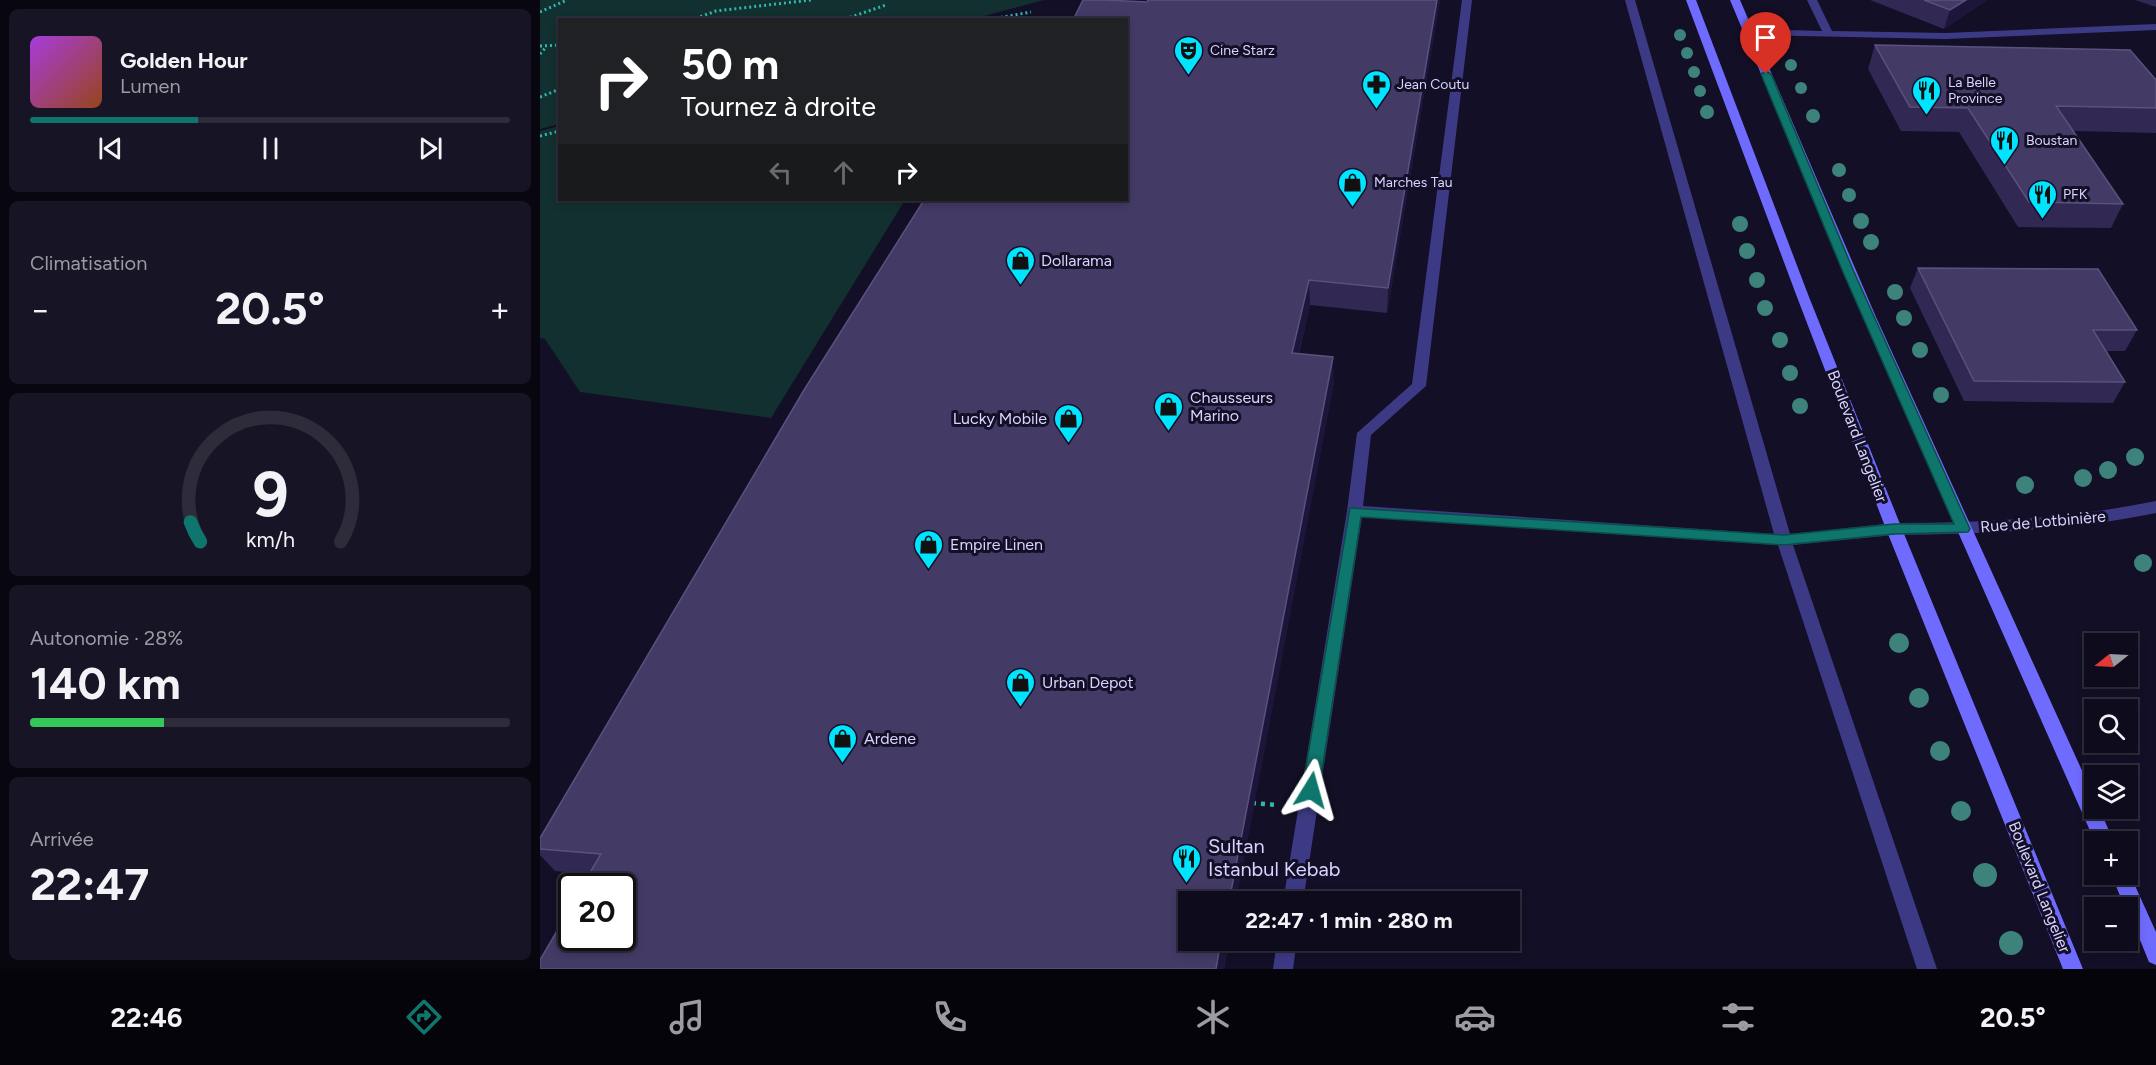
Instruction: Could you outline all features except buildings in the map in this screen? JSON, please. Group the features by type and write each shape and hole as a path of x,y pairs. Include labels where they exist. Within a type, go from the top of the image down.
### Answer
{"main road":[{"name":"Boulevard Langelier","path":"1691,0 1894,529 2073,969"},
{"path":"1735,0 1849,272 2100,831"},
{"path":"2125,885 2156,955"}],"street":[{"path":"1295,891 1364,433 1419,386 1467,0"},
{"path":"1630,0 1784,540 1927,969"},
{"path":"1812,0 1828,33"},
{"path":"1748,32 1946,36 2156,27"},
{"name":"Rue de Lotbinière","path":"1354,511 1784,540 1894,529 1963,529 2082,520 2156,507"},
{"path":"1283,969 1285,951"}],"path":[{"path":"540,12 567,0"},
{"path":"697,18 716,11 811,0"},
{"path":"848,18 886,5"},
{"path":"997,18 1031,12"},
{"path":"540,46 558,45"},
{"path":"540,54 546,46"},
{"path":"540,98 558,90"},
{"path":"540,136 558,132"},
{"path":"1243,802 1308,808"}],"green space":[{"path":"540,0 1044,0 976,18 558,18 558,124 540,129"},
{"path":"558,126 558,201 904,201 771,418 580,392 545,339 540,338 540,131"}],"place":[{"name":"Cine Starz","path":"1189,76"},
{"name":"Jean Coutu","path":"1376,110"},
{"name":"La Belle Province","path":"1927,116"},
{"name":"Boustan","path":"2005,166"},
{"name":"Marches Tau","path":"1353,208"},
{"name":"PFK","path":"2042,220"},
{"name":"Dollarama","path":"1020,286"},
{"name":"Chausseurs Marino","path":"1169,432"},
{"name":"Lucky Mobile","path":"1068,444"},
{"name":"Empire Linen","path":"929,570"},
{"name":"Urban Depot","path":"1021,708"},
{"name":"Ardene","path":"843,764"},
{"name":"Sultan Istanbul Kebab","path":"1187,884"}],"route":[{"path":"1311,790 1354,511 1784,540 1894,529 1963,529 1849,272 1766,74"}]}
